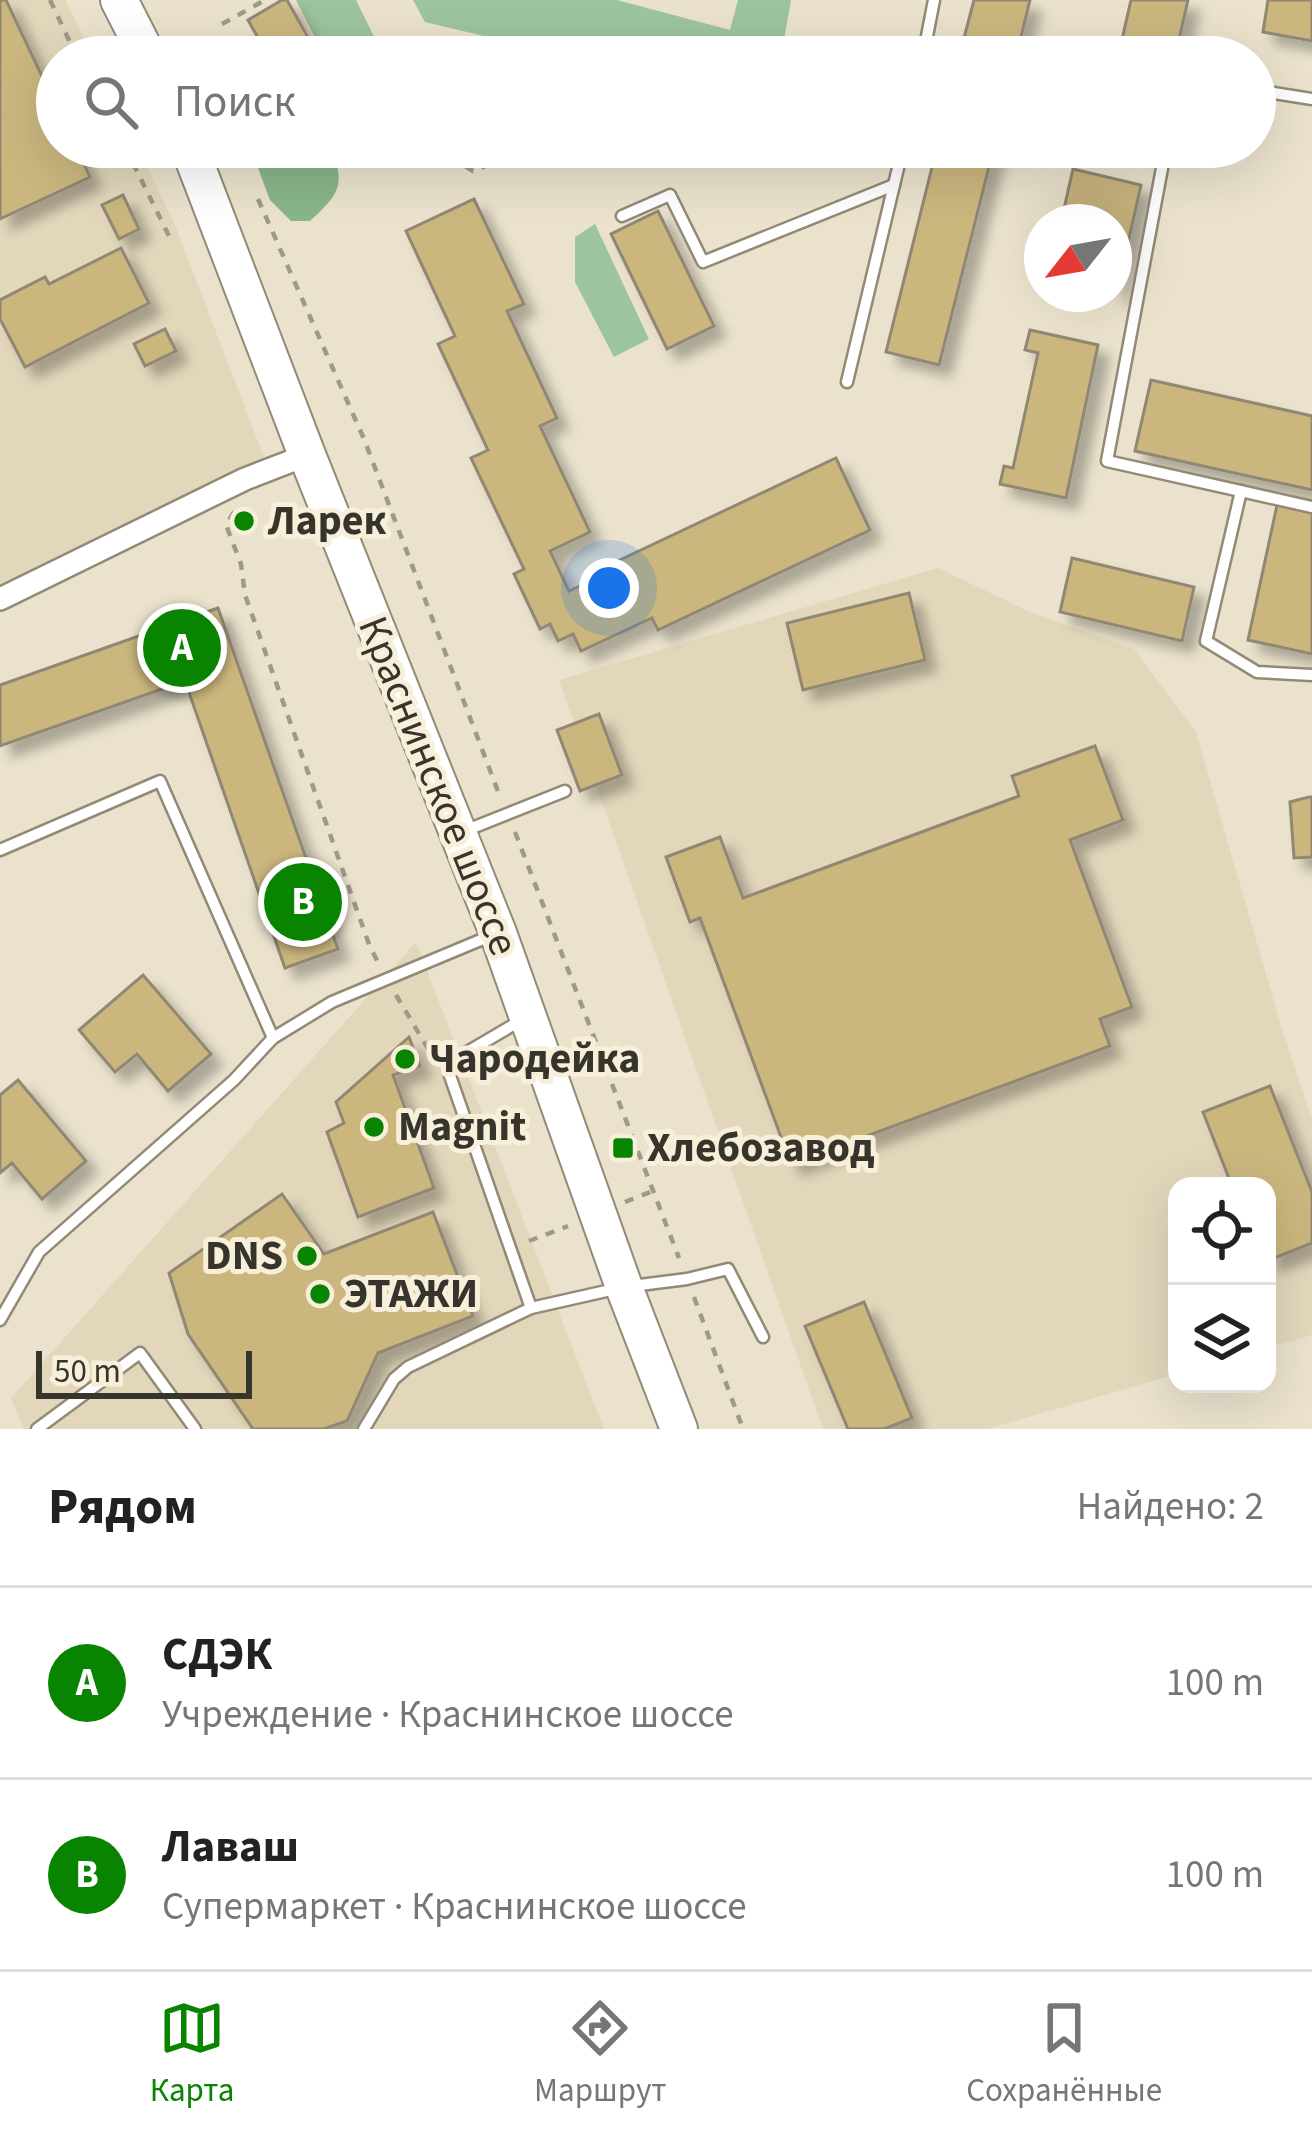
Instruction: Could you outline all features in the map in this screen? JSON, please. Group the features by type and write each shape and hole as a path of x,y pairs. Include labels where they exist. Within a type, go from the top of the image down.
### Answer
{"main road":[{"path":"119,0 137,36"},
{"name":"Краснинское шоссе","path":"197,168 498,933 679,1429"}],"street":[{"path":"0,598 245,479 307,455"}],"lane":[{"path":"927,36 934,0"},
{"path":"1276,93 1312,99"},
{"path":"847,382 898,168"},
{"path":"1162,168 1107,461 1312,507"},
{"path":"622,216 670,195 703,262 894,185"},
{"path":"1241,491 1206,641 1257,672 1312,675"},
{"path":"0,850 160,781 272,1038"},
{"path":"458,833 565,791"},
{"path":"0,1320 39,1252 234,1080 272,1038 332,1002 498,933"},
{"path":"529,1017 452,1061 449,1073 531,1308"},
{"path":"364,1429 394,1379 407,1367 531,1308 728,1269 763,1337"},
{"path":"37,1429 140,1353 195,1429"}],"path":[{"path":"50,0 67,36"},
{"path":"222,24 265,0"},
{"path":"135,168 170,238"},
{"path":"259,199 364,439 743,1429"},
{"path":"245,479 240,504 226,525 242,564 244,595 370,947 429,1052 449,1073"},
{"path":"619,1205 653,1191"},
{"path":"510,1249 568,1226"}],"shaded area":[{"path":"0,0 65,0 83,36 36,36 36,168 147,168 173,220 264,457 0,586"},
{"path":"938,568 1032,613 1134,649 1196,732 1312,1119 1312,1335 1276,1345 1276,1177 1168,1177 1168,1377 987,1429 823,1429 559,680"},
{"path":"416,942 604,1429 24,1429 11,1398"}],"green space":[{"path":"296,0 356,0 374,36 314,36"},
{"path":"413,0 617,0 730,30 738,0 791,0 785,36 484,36 425,22"},
{"path":"258,168 337,168 339,180 333,196 310,221 291,221 270,200"},
{"path":"595,224 649,339 614,357 575,282 575,237"}],"building":[{"path":"0,0 6,0 36,64 36,168 86,168 90,177 0,219"},
{"path":"287,0 307,36 257,36 248,20"},
{"path":"974,0 1030,0 1021,36 965,36"},
{"path":"1131,0 1188,0 1180,36 1123,36"},
{"path":"1268,0 1312,0 1312,41 1263,32"},
{"path":"932,168 989,168 939,365 886,352"},
{"path":"1073,169 1141,185 1132,225 1132,204 1065,204"},
{"path":"123,195 139,229 119,239 102,205"},
{"path":"474,199 524,304 507,311 557,418 540,426 590,532 550,551 569,591 588,582 586,576 836,458 870,530 658,630 652,618 581,651 573,634 558,641 550,624 540,629 514,574 524,569 471,458 488,450 438,344 455,336 406,231"},
{"path":"658,211 714,326 667,349 611,234"},
{"path":"121,248 149,303 25,367 0,319 0,300 45,277 49,284"},
{"path":"165,329 176,351 145,366 134,344"},
{"path":"1030,330 1098,345 1066,498 1000,484 1004,466 1013,468 1038,353 1025,350"},
{"path":"1151,380 1312,416 1312,490 1135,451"},
{"path":"1277,505 1312,513 1312,654 1248,640"},
{"path":"1072,558 1194,587 1182,641 1060,612"},
{"path":"909,593 925,660 803,690 787,623"},
{"path":"218,608 338,949 285,968 185,681 0,746 0,685"},
{"path":"599,714 622,775 580,791 557,730"},
{"path":"1095,746 1123,820 1070,840 1132,1007 1100,1019 1110,1046 791,1164 700,918 690,922 666,857 720,837 743,898 1019,796 1012,776"},
{"path":"1312,797 1312,857 1294,858 1290,802"},
{"path":"143,975 211,1054 168,1091 137,1054 115,1072 79,1030"},
{"name":"Magnit","path":"409,1037 420,1066 393,1075 434,1188 358,1217 327,1132 344,1123 336,1102"},
{"path":"18,1080 86,1161 42,1199 12,1163 0,1173 0,1095"},
{"path":"1270,1086 1312,1192 1312,1243 1276,1257 1276,1177 1228,1177 1203,1112"},
{"name":"ЭТАЖИ","path":"282,1194 324,1254 433,1212 473,1316 378,1353 347,1421 324,1429 253,1429 188,1334 169,1273"},
{"path":"864,1302 912,1418 884,1429 848,1429 805,1326"}],"place":[{"name":"Ларек","path":"244,521"},
{"name":"СДЭК","path":"182,648"},
{"name":"Лаваш","path":"303,902"},
{"name":"Чародейка","path":"405,1059"},
{"name":"Magnit","path":"374,1127"},
{"name":"Хлебозавод","path":"623,1148"},
{"name":"DNS","path":"307,1256"},
{"name":"ЭТАЖИ","path":"320,1294"}]}
